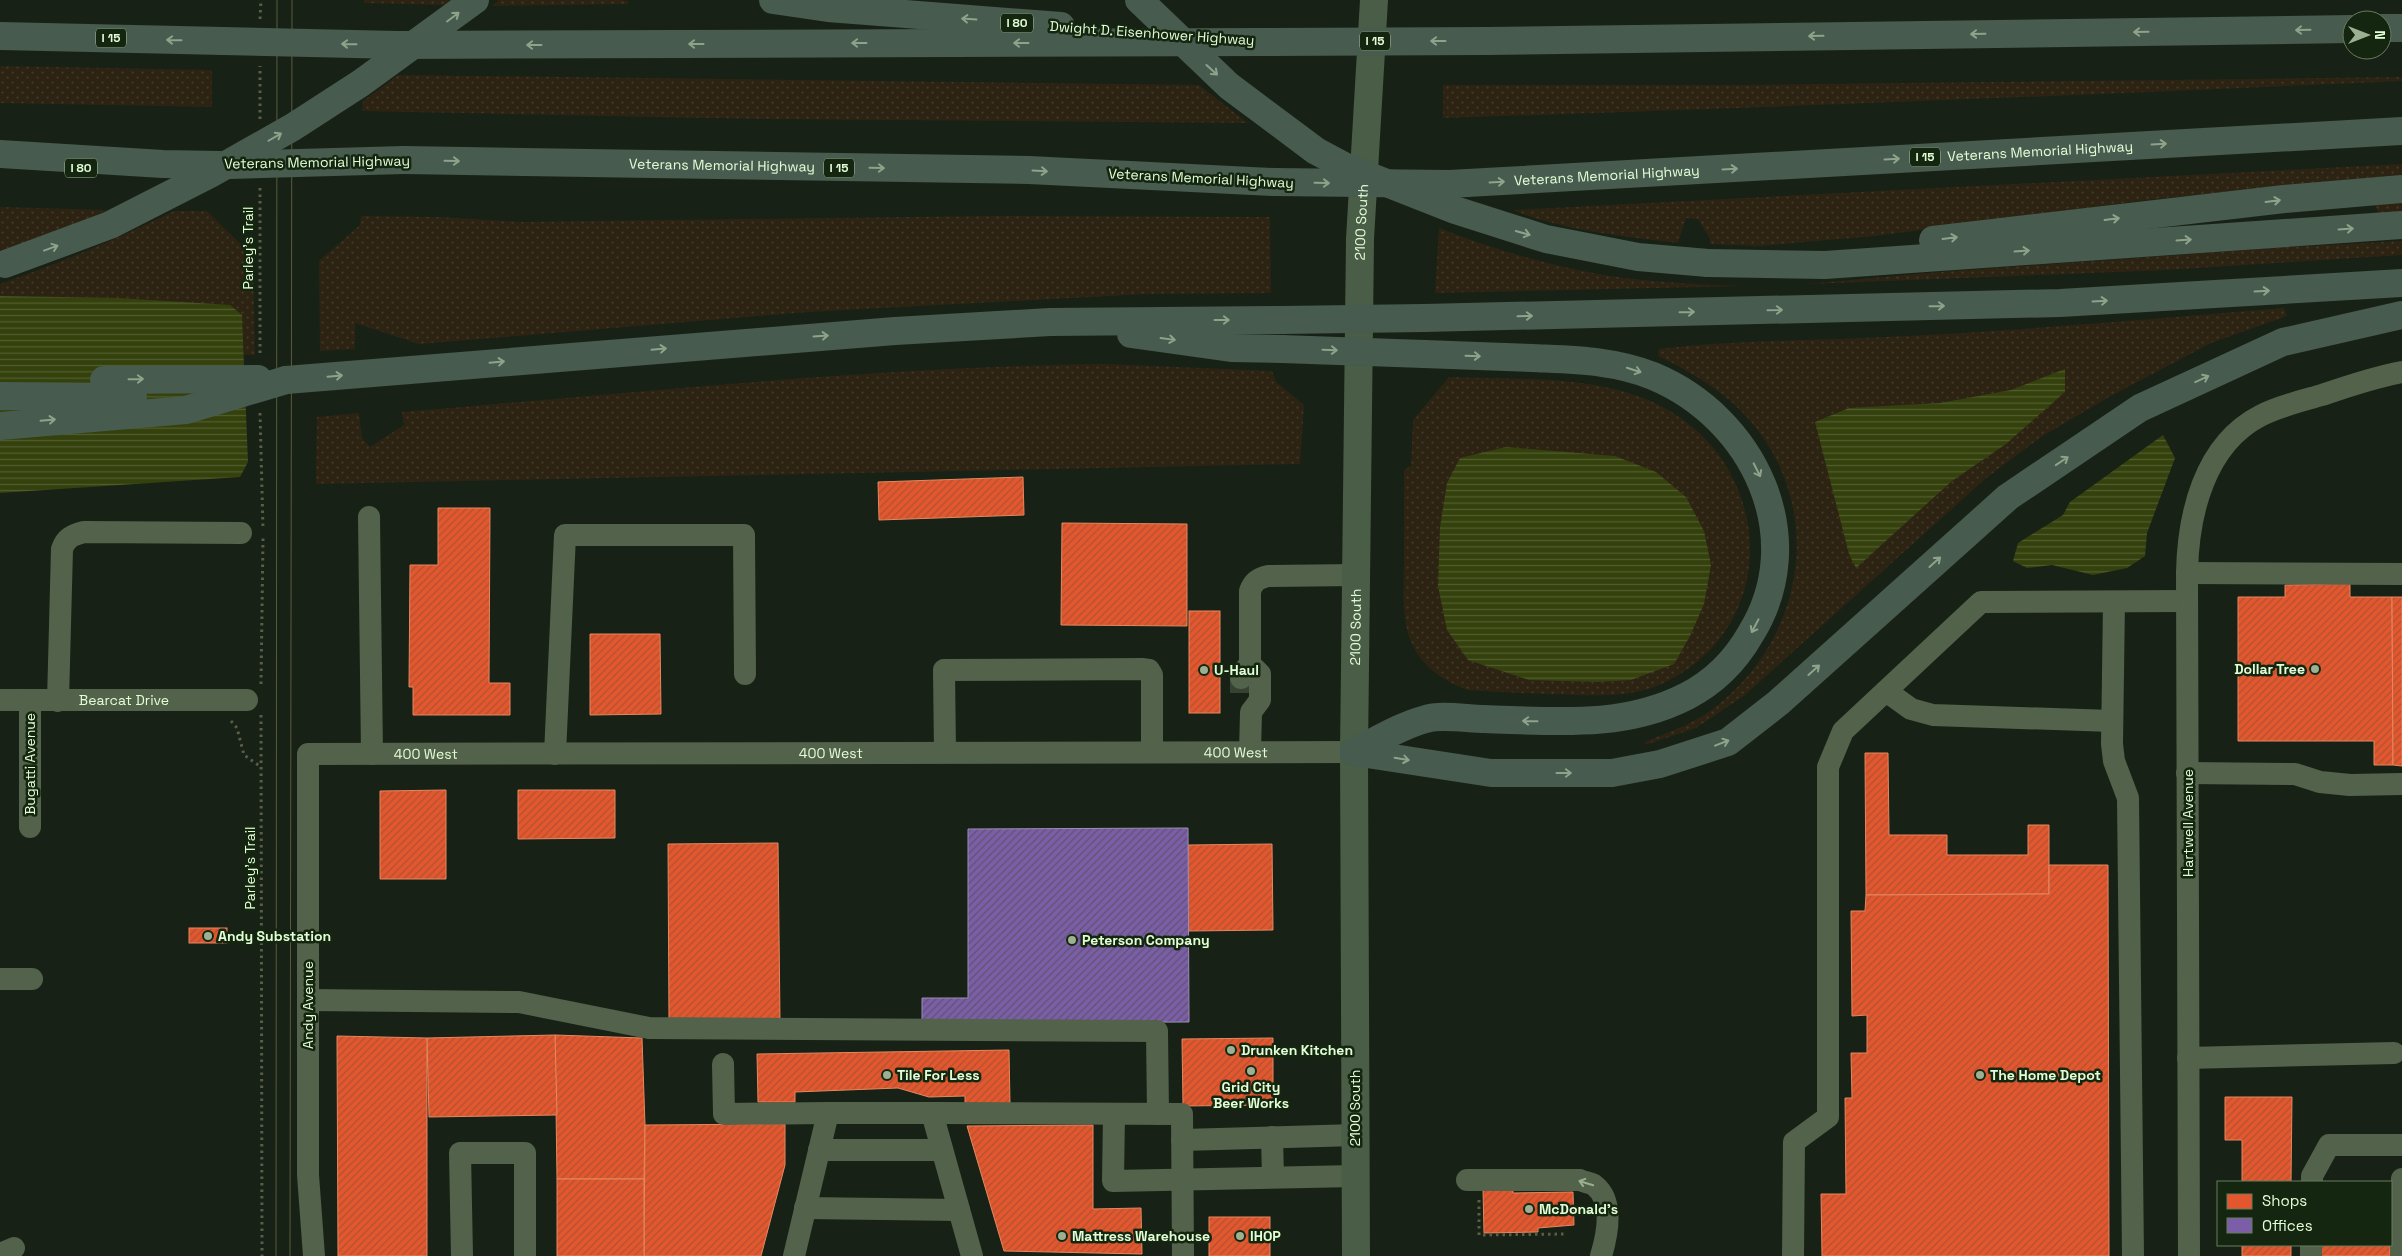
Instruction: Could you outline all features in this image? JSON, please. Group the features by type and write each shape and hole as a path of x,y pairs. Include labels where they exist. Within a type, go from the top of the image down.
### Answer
{"highway":[{"path":"0,266 110,225 210,174 293,127 361,83 475,0"},
{"name":"Dwight D. Eisenhower Highway","path":"773,0 828,8 1262,42"},
{"path":"1139,0 1229,86 1316,151 1346,167 1462,213 1546,239 1638,257 1708,263 1825,265 2402,225"},
{"name":"I 15","path":"0,36 398,45 1487,41 2342,29"},
{"name":"Veterans Memorial Highway","path":"0,154 163,164 220,165 404,160 1029,170 1274,182 1449,184 2402,130"},
{"name":"I 80","path":"0,171 163,164"},
{"path":"1746,263 2256,202 2402,189"},
{"path":"0,396 184,396 286,380 895,331 1050,322 1424,318 2060,303 2402,283"},
{"path":"1354,752 1492,774 1612,774 1660,764 1728,742 1778,703 2008,497 2140,408 2283,342 2402,315"},
{"path":"1050,322 1231,348 1424,354 1608,363 1652,376 1687,395 1711,413 1729,430 1743,448 1758,473 1769,501 1774,524 1775,557 1772,578 1758,623 1736,657 1712,680 1677,701 1643,714 1610,720 1571,722 1427,718 1354,752"},
{"path":"0,377 94,380 286,380"},
{"path":"0,426 186,410 286,380"}],"main road":[{"name":"2100 South","path":"1356,1256 1354,752 1360,239 1374,0"}],"street":[{"name":"Hartwell Avenue","path":"2189,1256 2187,573 2192,523 2209,468 2221,448 2240,429 2261,416 2324,394 2402,372"},
{"path":"369,517 372,754"},
{"path":"58,701 62,549 65,541 72,535 84,532 241,534"},
{"path":"555,754 565,535 744,535 745,674"},
{"path":"2187,573 2402,574"},
{"path":"1250,752 1246,687 1250,591 1253,585 1260,577 1268,576 1356,575"},
{"path":"1793,1256 1794,1142 1828,1117 1828,767 1843,731 1982,602 2187,601"},
{"path":"2114,602 2112,721 2114,761 2128,798 2133,1256"},
{"path":"946,752 944,670 1142,669 1149,670 1152,675 1152,752"},
{"path":"1886,691 1911,709 1933,715 2112,721"},
{"name":"Bearcat Drive","path":"0,700 222,700 256,698"},
{"name":"Bugatti Avenue","path":"30,700 30,827"},
{"name":"400 West","path":"308,754 1354,752"},
{"name":"Andy Avenue","path":"308,754 308,1175 314,1256"},
{"path":"2188,773 2295,774 2320,782 2340,784 2402,784"},
{"path":"0,979 32,979"},
{"path":"308,1000 519,1002 649,1028 1158,1031 1158,1114"},
{"path":"2188,1058 2394,1053"},
{"path":"723,1064 724,1114 1182,1114 1183,1256"},
{"path":"794,1256 828,1113"},
{"path":"932,1113 972,1256"},
{"path":"1114,1114 1113,1181 1356,1176"},
{"path":"1182,1140 1356,1135"},
{"path":"1272,1138 1272,1177"},
{"path":"2312,1181 2312,1176 2329,1146 2402,1145"},
{"path":"819,1150 942,1150"},
{"path":"462,1256 460,1153 525,1154 525,1256"},
{"path":"2402,1179 2402,1256"},
{"path":"1473,1180 1580,1180 1594,1185 1603,1198 1607,1211 1608,1225 1601,1256"},
{"path":"805,1208 959,1210"}],"path":[{"path":"260,0 260,20"},
{"path":"260,59 260,129"},
{"name":"Parley's Trail","path":"260,178 260,365"},
{"path":"260,404 261,463 264,495"},
{"name":"Parley's Trail","path":"262,1256 261,767 256,698 263,571"},
{"path":"222,700 231,722 237,728 244,755 261,767"},
{"path":"1473,1180 1478,1235 1504,1237 1567,1234"}],"shaded area":[{"path":"364,0 452,0 446,5 364,3"},
{"path":"499,0 621,0 628,1 628,4 492,6"},
{"path":"0,66 212,70 212,107 0,103"},
{"path":"398,75 1199,85 1248,123 763,119 362,111 363,101"},
{"path":"2402,77 2402,81 1803,106 1443,118 1443,85 1745,85"},
{"path":"2402,164 2402,176 2155,199 1875,236 1759,246 1710,244 1710,239 1698,219 1686,218 1678,243 1574,228 1513,210"},
{"path":"2402,200 2402,213 2379,214 2374,202"},
{"path":"0,207 107,210 81,223 0,253"},
{"path":"174,211 207,211 253,256 255,355 244,355 242,315 118,298 0,296 0,284 88,250"},
{"path":"361,216 438,217 521,222 987,216 1270,217 1271,293 1146,294 808,312 419,344 355,323 355,349 320,351 319,261 360,225"},
{"path":"1439,228 1512,253 1588,272 1646,280 1743,286 1435,293"},
{"path":"2402,241 2402,255 2166,270 1807,284 1940,272 2289,247"},
{"path":"0,296 118,298 230,305 242,315 248,462 240,477 0,493"},
{"path":"2284,308 2287,316 2211,343 2109,397 2041,437 1985,479 1745,695 1696,728 1645,745 1645,742 1685,726 1707,713 1738,686 1763,655 1781,621 1793,584 1797,546 1793,507 1781,469 1760,433 1739,408 1714,388 1658,356 1659,349 1743,342 1985,331"},
{"path":"1105,364 1272,371 1276,382 1304,405 1300,464 316,484 317,417 359,413 362,438 370,447 404,425 402,412 841,375 1017,366"},
{"path":"2065,369 2065,392 2006,444 1952,481 1856,568 1849,554 1815,422 1849,408 1940,403 2011,390"},
{"path":"1449,377 1556,380 1609,388 1635,395 1659,405 1697,430 1725,463 1742,501 1750,542 1746,582 1732,620 1706,654 1668,681 1654,687 1625,694 1610,695 1468,690 1442,678 1427,666 1415,651 1411,642 1404,613 1404,470 1411,466 1413,420"},
{"path":"2163,435 2175,458 2147,533 2145,556 2127,568 2093,575 2052,565 2027,568 2013,561 2018,543 2063,515 2070,502"},
{"path":"1506,447 1615,456 1656,472 1686,497 1704,531 1711,565 1704,604 1690,636 1674,664 1631,680 1597,682 1529,680 1468,660 1447,630 1438,586 1440,527 1447,483 1460,458"}],"building: Shops":[{"path":"1023,477 1024,515 879,520 878,482"},
{"path":"438,508 490,508 489,683 510,683 510,715 413,715 413,687 409,687 410,565 438,565"},
{"path":"1062,523 1187,524 1187,626 1061,625"},
{"name":"Dollar Tree","path":"2350,584 2350,597 2392,597 2393,765 2374,765 2374,741 2238,741 2238,597 2285,597 2285,585"},
{"path":"2392,597 2402,597 2402,766 2393,765"},
{"name":"U-Haul","path":"1189,611 1220,611 1220,713 1189,713"},
{"path":"590,634 660,634 661,714 590,715"},
{"path":"1865,753 1888,753 1889,835 1947,835 1947,855 2028,855 2028,825 2049,825 2049,894 1866,895"},
{"path":"446,790 446,879 380,879 380,791"},
{"path":"518,790 615,790 615,838 518,839"},
{"path":"778,843 780,1021 669,1022 668,844"},
{"path":"1272,844 1273,930 1188,931 1188,845"},
{"name":"The Home Depot","path":"2049,865 2108,865 2109,1256 1822,1256 1821,1194 1846,1194 1845,1098 1852,1098 1851,1053 1867,1053 1867,1015 1852,1016 1851,911 1865,911 1866,895 2049,894"},
{"name":"Andy Substation","path":"189,928 227,928 227,943 189,943"},
{"path":"555,1035 642,1038 645,1125 644,1179 557,1179"},
{"path":"555,1035 557,1115 429,1117 427,1038"},
{"path":"337,1036 427,1038 427,1256 338,1256"},
{"path":"1273,1038 1273,1105 1183,1106 1182,1039"},
{"path":"1009,1050 1010,1105 965,1106 965,1096 929,1097 898,1088 795,1092 795,1102 758,1102 757,1054"},
{"path":"2225,1097 2292,1097 2291,1181 2242,1181 2242,1140 2225,1140"},
{"path":"785,1124 785,1165 761,1256 644,1256 645,1125"},
{"path":"1093,1125 1093,1209 1141,1208 1142,1254 1004,1251 967,1126"},
{"path":"557,1179 644,1179 644,1256 557,1256"},
{"name":"McDonald's","path":"1483,1189 1513,1189 1513,1193 1573,1192 1574,1225 1538,1228 1538,1232 1484,1233"},
{"name":"IHOP","path":"1209,1217 1270,1217 1270,1256 1209,1256"},
{"path":"2242,1246 2291,1246 2291,1256 2242,1256"},
{"path":"2320,1246 2390,1246 2390,1256 2321,1256"}],"building: Offices":[{"path":"1188,828 1189,1022 922,1023 922,998 968,998 968,829"}],"tunnel":[{"path":"1241,678 1241,693"}],"tram line":[{"path":"276,1256 277,0"},
{"path":"290,1256 292,0"}],"place":[{"name":"Dollar Tree","path":"2315,669"},
{"name":"U-Haul","path":"1204,670"},
{"name":"Andy Substation","path":"208,936"},
{"name":"Peterson Company","path":"1072,940"},
{"name":"Drunken Kitchen","path":"1231,1050"},
{"name":"Grid City Beer Works","path":"1251,1071"},
{"name":"Tile For Less","path":"887,1075"},
{"name":"The Home Depot","path":"1980,1075"},
{"name":"McDonald's","path":"1529,1209"},
{"name":"Mattress Warehouse","path":"1062,1236"},
{"name":"IHOP","path":"1240,1236"}]}
